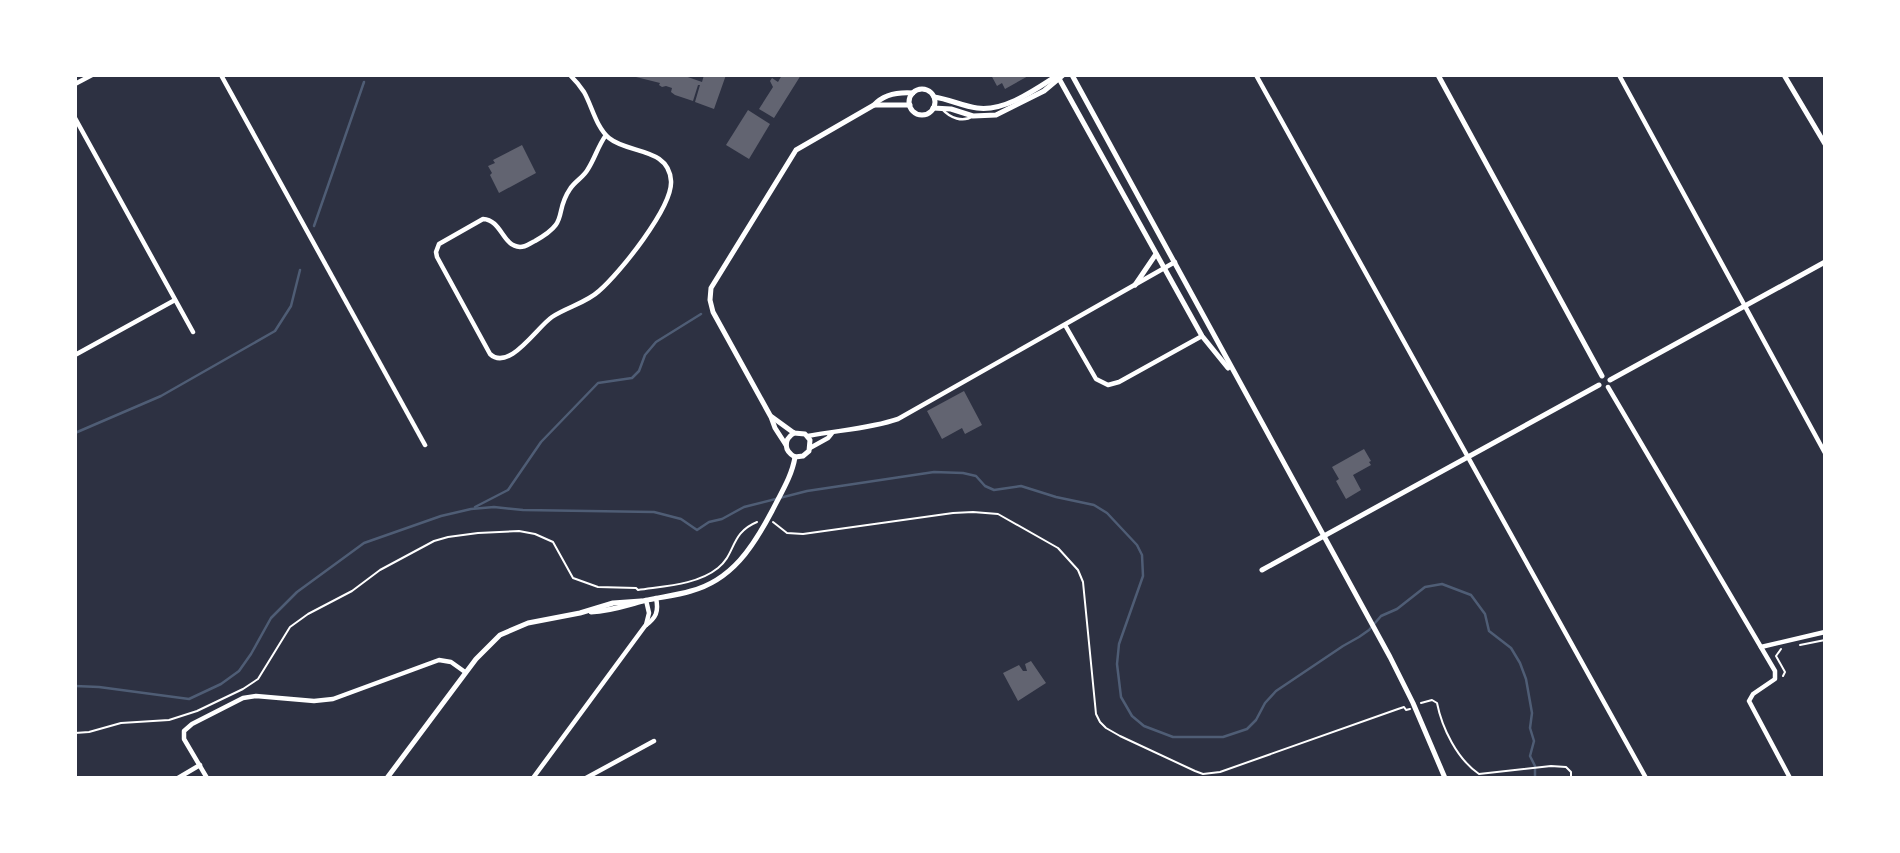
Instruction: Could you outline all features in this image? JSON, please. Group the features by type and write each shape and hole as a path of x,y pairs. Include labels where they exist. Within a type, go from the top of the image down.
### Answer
{"street":[{"path":"75,85 92,75"},
{"path":"221,75 425,445"},
{"path":"570,75 583,90 606,135 658,158 669,173 670,192 639,245 609,282 592,296 552,317 511,356 501,360 490,355 437,257 439,244 483,219 492,221 510,243 519,247 547,234 557,225 566,195 589,168 606,135"},
{"path":"1072,75 1214,331 1234,376 1390,657 1413,703 1444,778"},
{"path":"1256,75 1646,778"},
{"path":"1438,75 1602,376"},
{"path":"1619,75 1825,453"},
{"path":"1784,75 1825,144"},
{"path":"1059,76 1202,337 1234,376"},
{"path":"833,432 810,448 806,454 795,457 789,453 711,306 711,288 796,150 887,96 924,89 934,97 986,109 1011,102 1059,76"},
{"path":"933,108 951,108 973,116 990,117 1044,90 1059,76"},
{"path":"913,93 910,106 914,112 921,114 928,113 933,108 934,97"},
{"path":"874,105 910,106"},
{"path":"75,118 193,332"},
{"path":"1135,285 1156,254"},
{"path":"772,417 794,433 808,436 877,426 898,419 1175,262"},
{"path":"1790,778 1749,701 1753,694 1775,679 1775,671 1608,387 1610,380 1825,262"},
{"path":"75,355 175,300"},
{"path":"1065,325 1096,379 1108,385 1119,382 1202,337"},
{"path":"1602,376 1607,376 1610,380"},
{"path":"1602,376 1598,380 1600,385 1608,387"},
{"path":"1262,570 1600,385"},
{"path":"786,445 788,438 794,433"},
{"path":"808,436 810,448"},
{"path":"387,778 482,651 505,632 528,623 580,613 615,610 643,601 693,591 719,580 739,562 763,527 791,474 795,457"},
{"path":"533,778 656,616 656,598"},
{"path":"643,601 649,613 646,626"},
{"path":"1762,648 1825,632"},
{"path":"207,778 184,739 184,731 248,696 314,701 333,699 439,660 451,662 466,672"},
{"path":"586,778 654,741"},
{"path":"178,778 200,765"}],"path":[{"path":"75,733 121,723 169,720 197,711 243,689 258,679 290,627 308,614 352,592 388,565 434,541 448,537 519,531 535,534 552,542 573,578 598,587 638,590 687,582 718,568 737,536 754,523 775,523 787,533 803,534 973,512 1005,517 1058,548 1071,561 1083,582 1096,714 1100,722 1120,736 1195,771 1203,774 1220,772 1351,724 1404,707 1408,709"},
{"path":"1791,647 1825,640"},
{"path":"1775,679 1785,674 1776,656 1780,649"},
{"path":"1422,703 1432,700 1437,703 1440,720 1446,732 1479,774 1551,766 1566,767 1571,772 1571,778"}],"building":[{"path":"628,75 682,75 702,82 704,75 726,75 714,109 695,102 700,85 693,101 675,95 671,92 672,88 662,87 660,83"},
{"path":"782,75 801,75 774,118 759,109 773,87 770,81 772,78 778,82"},
{"path":"991,75 1030,75 1005,89 1002,83 997,86"},
{"path":"748,110 770,124 749,159 726,145"},
{"path":"522,145 536,173 499,193 488,166 495,163 493,160"},
{"path":"964,391 982,425 965,434 962,428 942,439 927,411"},
{"path":"1364,449 1371,465 1353,475 1361,490 1346,499 1332,467"},
{"path":"1031,661 1046,683 1018,701 1003,673 1019,665 1023,671 1027,671 1025,664"}],"waterway":[{"path":"314,226 364,82"},
{"path":"75,433 161,396 275,331 291,306 300,270"},
{"path":"475,507 508,490 541,442 598,383 632,378 656,342 701,314"},
{"path":"75,686 189,699 221,684 239,671 271,618 297,592 364,543 441,516 494,507 654,512 681,519 697,530 744,507 807,491 934,472 963,473 976,476 985,486 994,490 1021,486 1094,505 1107,513 1137,545 1142,555 1143,576 1119,644 1117,664 1121,697 1132,716 1144,726 1173,737 1223,737 1247,729 1276,691 1359,637 1381,616 1397,609 1425,587 1442,584 1471,595 1485,614 1489,631 1511,648 1520,663 1526,679 1532,713 1530,728 1534,741 1530,756 1535,766 1535,778"}]}
